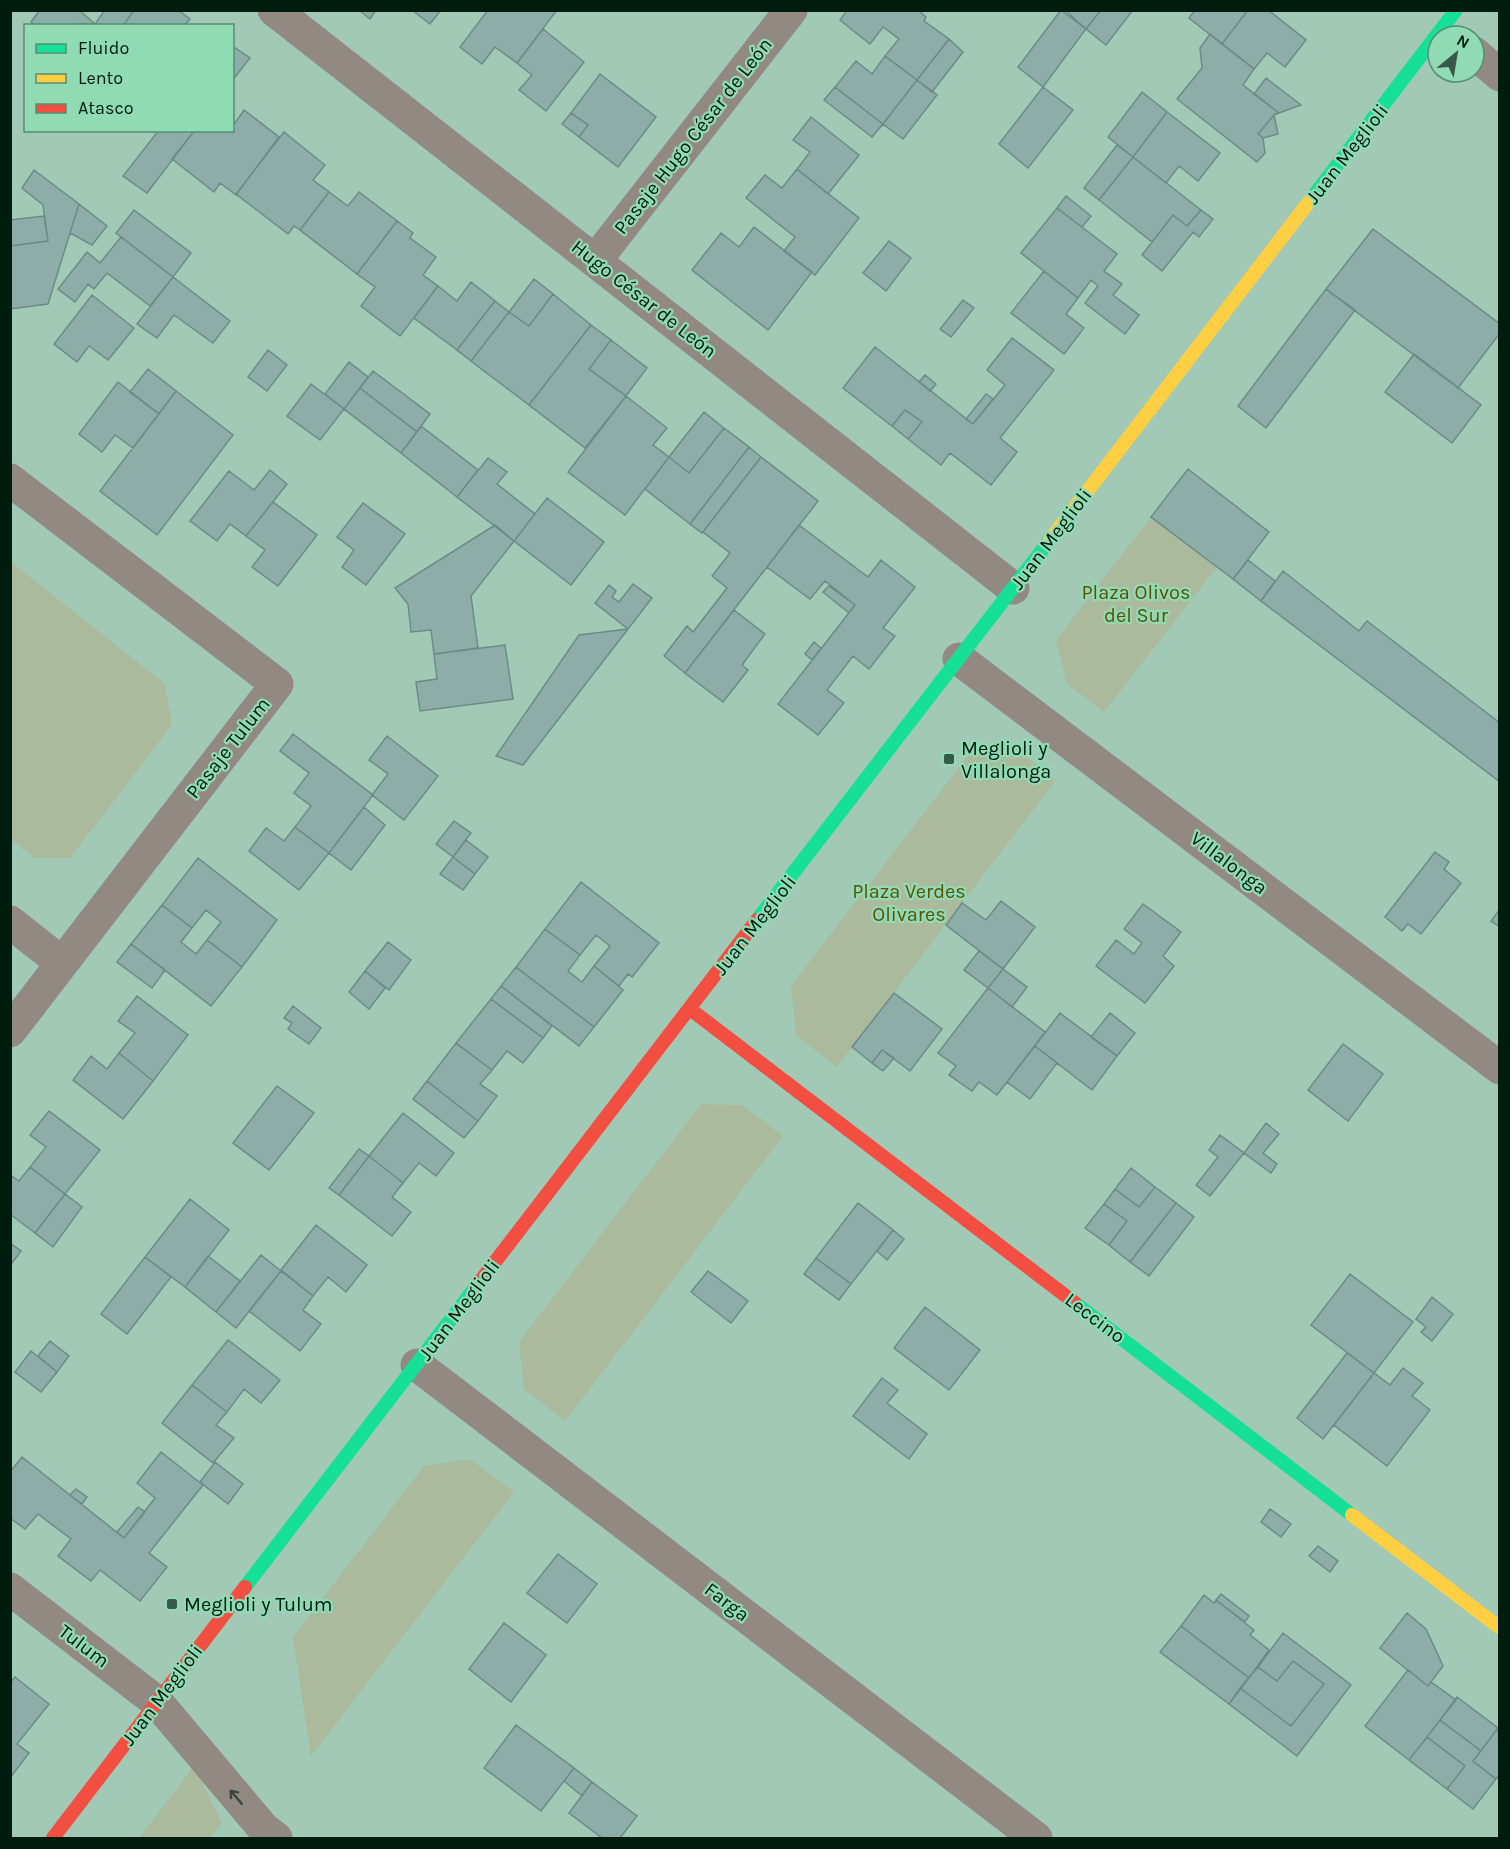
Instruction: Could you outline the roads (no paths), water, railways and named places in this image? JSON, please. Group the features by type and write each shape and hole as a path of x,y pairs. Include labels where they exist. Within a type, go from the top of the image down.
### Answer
{"main road":[{"name":"Juan Meglioli","path":"53,1839 1013,588 1426,57"},
{"name":"Leccino","path":"690,1009 1500,1628"}],"street":[{"name":"Hugo César de León","path":"274,10 1013,588"},
{"name":"Pasaje Hugo César de León","path":"595,261 791,10"},
{"path":"1486,63 1500,75"},
{"name":"Pasaje Tulum","path":"10,480 277,684 10,1031"},
{"name":"Villalonga","path":"959,659 1500,1068"},
{"path":"10,922 62,963"},
{"name":"Farga","path":"417,1365 1036,1839"},
{"name":"Tulum","path":"10,1589 157,1702 264,1835"}],"place":[{"name":"Meglioli y Villalonga","path":"949,759"},
{"name":"Meglioli y Tulum","path":"172,1604"}],"park label":[{"name":"Plaza Olivos del Sur","path":"1136,604"},
{"name":"Plaza Verdes Olivares","path":"909,902"}]}
